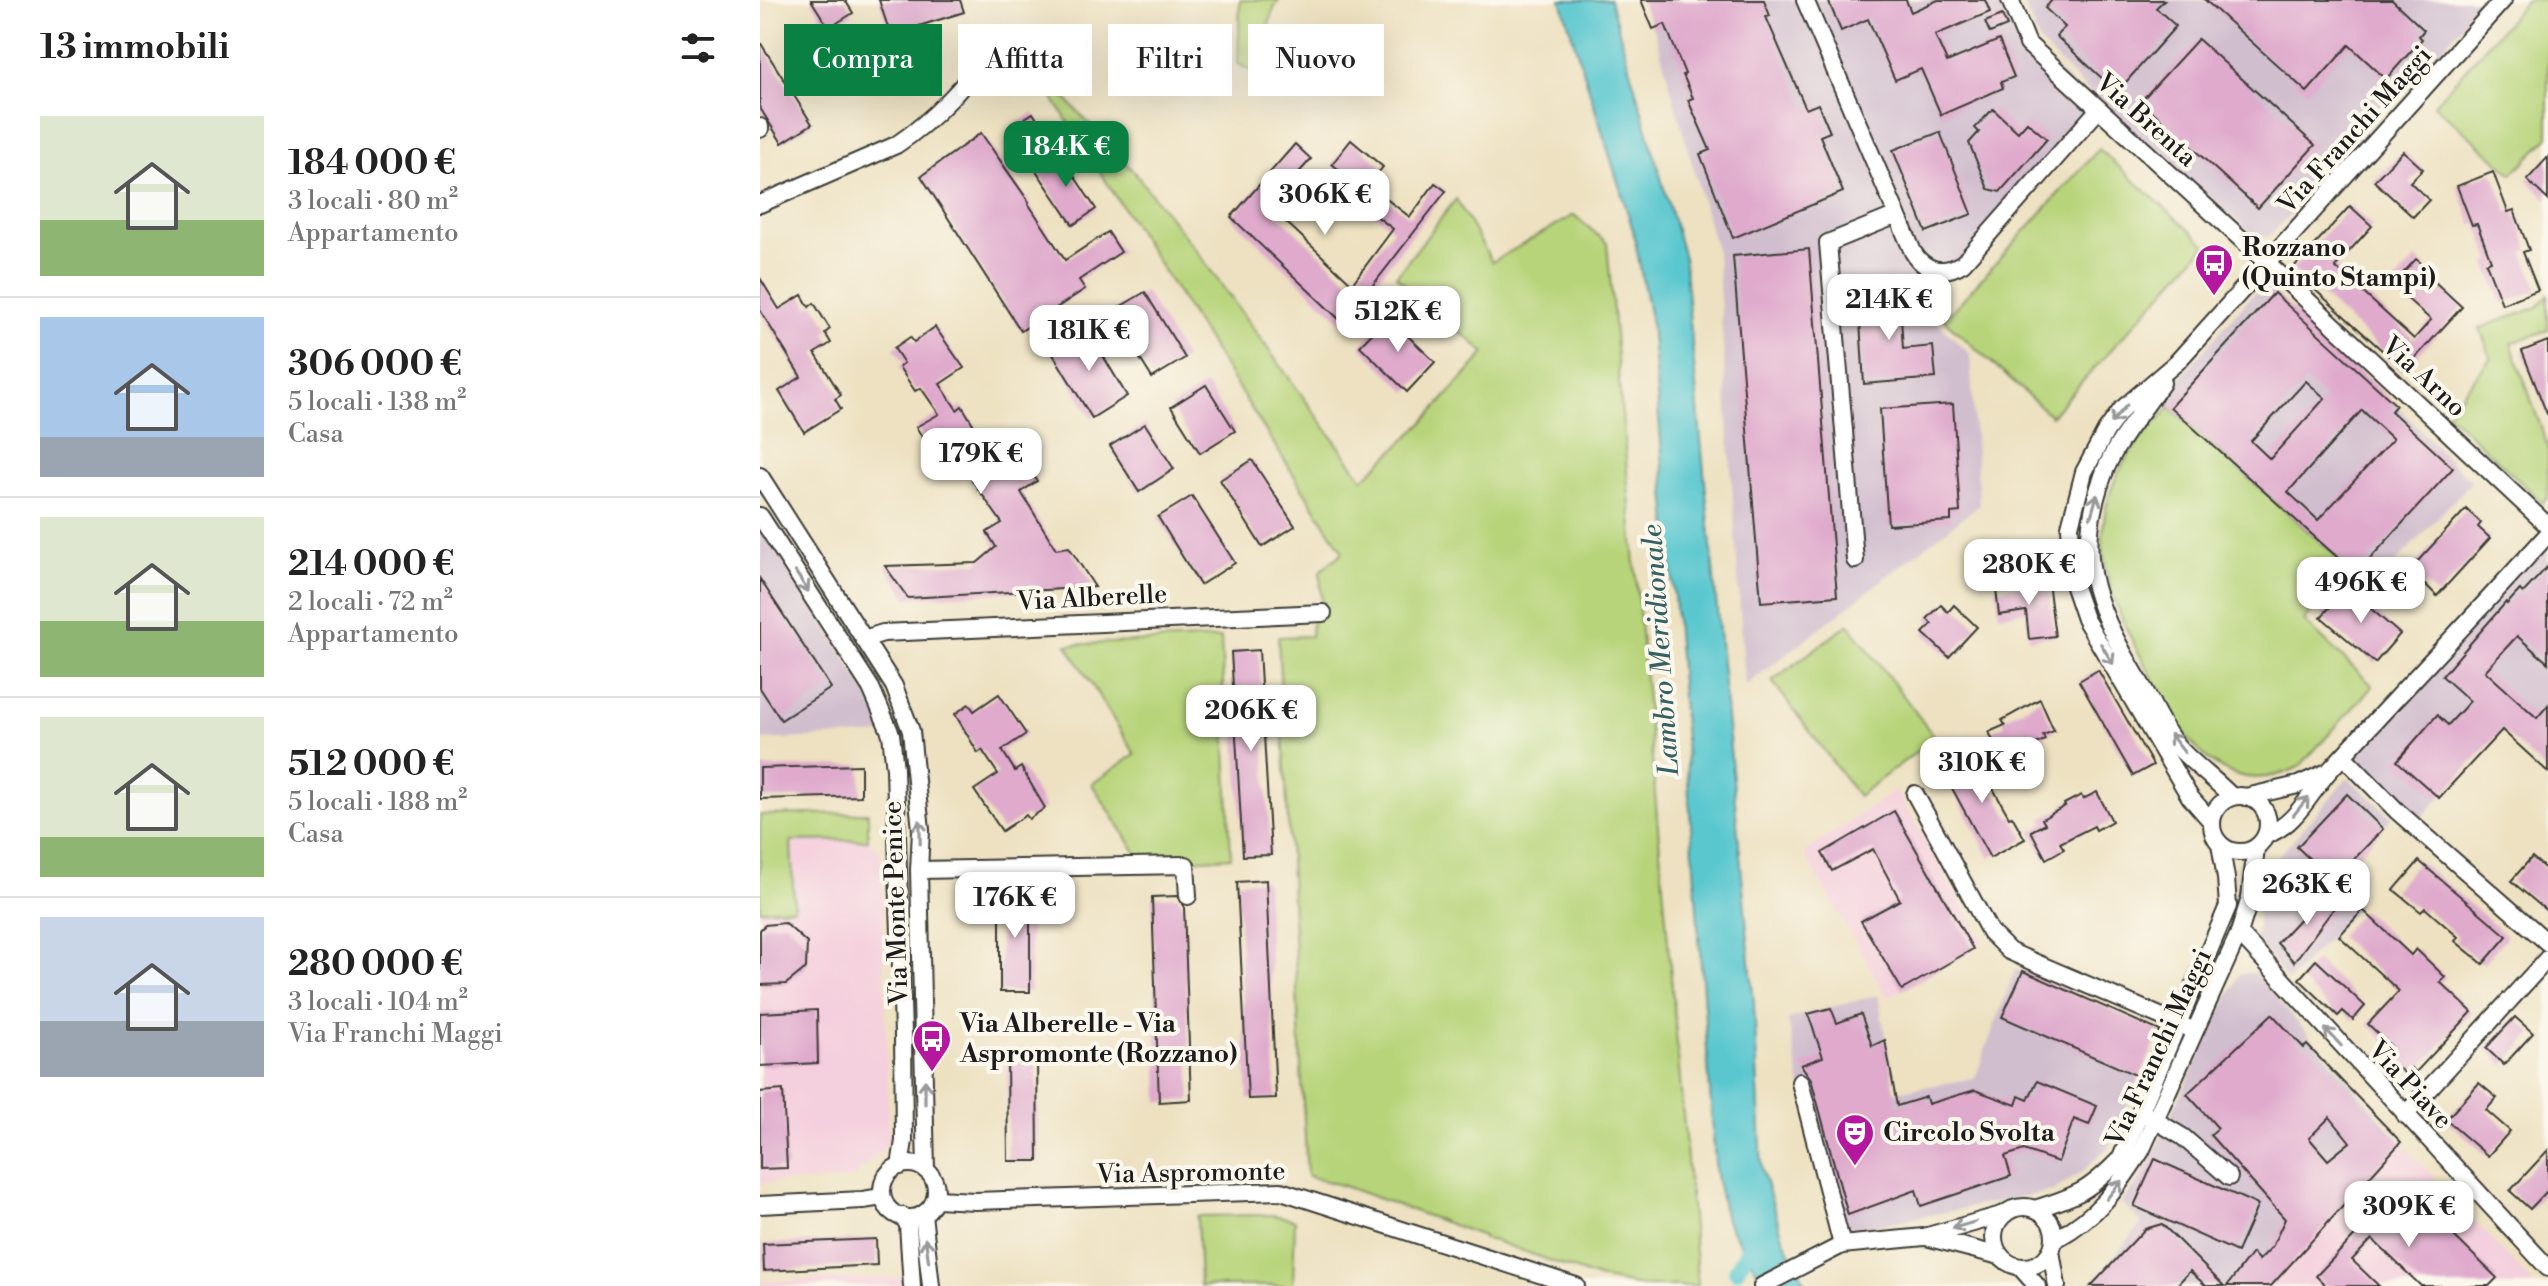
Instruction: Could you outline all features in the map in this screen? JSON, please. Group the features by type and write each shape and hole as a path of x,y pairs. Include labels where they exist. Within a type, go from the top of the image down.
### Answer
{"street":[{"path":"1805,0 1897,215 1919,262 1929,269 1952,270 1963,263 2099,109"},
{"name":"Via Brenta","path":"2010,0 2028,44 2267,263"},
{"name":"Via Franchi Maggi","path":"2239,797 2178,747 2122,653 2103,614 2090,575 2088,527 2103,474 2122,439 2177,362 2503,0"},
{"path":"760,204 896,145 915,133 958,93"},
{"path":"1855,560 1828,243 1897,215"},
{"name":"Via Arno","path":"2267,263 2548,526"},
{"name":"Via Franchi Maggi","path":"2177,362 2122,409 2084,472 2070,526 2073,584 2085,619 2190,797 2211,821"},
{"path":"760,476 864,639"},
{"name":"Via Monte Penice","path":"760,516 871,688 891,734 895,769 903,1034 904,1141 900,1166"},
{"path":"2330,770 2298,785 2239,797 2218,807 2211,821 2214,835 2228,850 2242,852 2280,830 2330,770 2548,534"},
{"name":"Via Alberelle","path":"864,639 883,633 930,630 1323,613"},
{"name":"Via Monte Penice","path":"864,639 894,686 911,731 921,830 919,870 926,1170"},
{"path":"2344,757 2397,811 2548,943"},
{"path":"1915,794 1990,932 1999,942 2020,956 2186,1028"},
{"path":"2239,797 2259,803 2265,812 2268,823 2261,841"},
{"name":"Via Franchi Maggi","path":"2186,1028 2239,933 2250,898 2261,841"},
{"name":"Via Franchi Maggi","path":"2035,1209 2067,1199 2095,1185 2121,1158 2148,1116 2186,1028 2228,906 2220,844"},
{"path":"919,870 1186,865 1188,896"},
{"name":"Via Piave","path":"2239,933 2548,1268"},
{"path":"2405,1115 2548,958"},
{"path":"1800,1082 1842,1245"},
{"path":"2148,1116 2183,1137 2229,1177"},
{"name":"Via Franchi Maggi","path":"2053,1245 2082,1224 2121,1183 2141,1151 2148,1116"},
{"path":"912,1164 926,1170 937,1186 937,1199 923,1214 912,1217 893,1213 882,1197 882,1185 889,1173 900,1166 912,1164"},
{"name":"Via Aspromonte","path":"937,1199 975,1201 1281,1191 1576,1286"},
{"path":"760,1205 882,1197"},
{"path":"1762,1286 1842,1245 1924,1237 2005,1214 2019,1207 2035,1209 2045,1215 2052,1225 2057,1286"},
{"path":"923,1214 931,1286"},
{"path":"2005,1214 1993,1234 1993,1246 2000,1256 2009,1264 2021,1268 2037,1286"},
{"path":"903,1216 908,1225 912,1286"},
{"path":"1924,1237 2000,1256"},
{"path":"2021,1268 2040,1263 2053,1245"}],"shaded area":[{"path":"1646,0 2010,0 2028,44 2099,109 1963,263 1941,271 1914,300 1970,354 1979,505 1745,686 1717,253"},
{"path":"2022,0 2486,0 2270,236 2256,237 2105,108 2040,43"},
{"path":"2263,282 2396,405 2472,481 2369,591 2350,569 2161,400"},
{"path":"760,516 891,734 760,740"},
{"path":"2548,534 2548,772 2502,730 2414,826 2344,757"},
{"path":"2348,778 2392,817 2334,881 2359,905 2288,981 2256,939 2261,876"},
{"path":"1896,790 1983,941 1888,998 1804,853"},
{"path":"868,840 881,853 889,1142 852,1179 760,1183 760,910 794,908 791,841"},
{"path":"2015,970 2160,1031 2108,1147 2083,1171 2053,1191 1848,1231 1800,1082 1788,1019 1878,995 1895,1092 1975,1078"},
{"path":"2254,972 2401,1142 2271,1286 2089,1286 2142,1223 2121,1203 2140,1180 2239,974"},
{"path":"2401,1142 2531,1282 2532,1286 2271,1286"},
{"path":"912,1277 912,1286 760,1286 760,1282"}],"green space":[{"path":"1240,0 1279,0 1269,24 1248,24 1248,69 1238,64"},
{"path":"2527,0 2548,0 2548,138 2512,174 2434,105"},
{"path":"1052,96 1063,96 1134,172 1195,249 1363,479 1423,423 1485,353 1396,276 1456,199 1492,262 1574,215 1607,243 1698,1286 1641,1286 1598,1278 1483,1239 1483,1236 1344,1186 1307,1176 1278,637 1311,636 1312,621 1322,607 1320,571 1343,552"},
{"path":"2099,149 2206,245 2051,416 1944,320"},
{"path":"2548,295 2548,330 2511,343 2548,447 2548,497 2543,503 2447,413 2491,358 2480,328 2538,307"},
{"path":"2170,407 2350,569 2304,621 2373,686 2299,767 2282,774 2250,777 2235,774 2222,769 2197,748 2185,734 2147,668 2115,600 2105,566 2103,530 2109,494 2127,458"},
{"path":"1849,624 1935,738 1858,796 1772,681"},
{"path":"1221,638 1231,857 1143,863 1092,784 1135,754 1067,645"},
{"path":"868,813 868,840 791,841 794,908 760,910 760,815"},
{"path":"1274,1215 1295,1220 1293,1286 1200,1286 1197,1216"}],"water":[{"path":"1561,0 1610,0 1684,258 1754,1004 1762,1170 1784,1240 1807,1286 1766,1286 1726,1220 1716,1176 1679,656 1651,324 1633,230"}],"building":[{"path":"811,0 845,0 853,13 835,24 826,24"},
{"path":"879,0 960,0 964,12 925,24 887,24"},
{"path":"1641,0 1764,0 1770,16 1766,17 1806,109 1818,104 1830,132 1820,136 1843,192 1733,238 1700,154 1710,150 1688,100 1693,98 1685,74 1665,24 1653,29"},
{"path":"1828,0 1906,0 1911,12 1938,0 1985,0 1990,12 1935,35 1947,62 1999,40 2014,77 2001,82 2003,88 1941,115 1921,69 1895,80 1868,19 1841,31"},
{"path":"2052,0 2164,0 2156,8 2176,26 2117,92 2056,36 2065,27 2045,8"},
{"path":"2205,0 2392,0 2424,30 2419,36 2422,39 2386,79 2349,45 2307,92"},
{"path":"2002,15 2007,26 1990,33 1985,22"},
{"path":"2198,39 2315,145 2258,208 2141,101"},
{"path":"760,42 784,80 784,96 794,96 812,124 782,143 760,108"},
{"path":"1993,109 2018,132 2027,122 2047,139 2000,192 1988,189 1969,143 1979,132 1975,128"},
{"path":"1033,113 1046,133 1022,149 1008,129"},
{"path":"1940,132 1972,214 1926,232 1893,150"},
{"path":"981,133 1065,260 1108,232 1121,252 1079,280 1085,289 1021,331 921,176"},
{"path":"1351,140 1383,167 1364,190 1332,164"},
{"path":"1295,144 1311,159 1269,206 1352,284 1393,229 1361,204 1372,188 1410,217 1435,183 1446,191 1366,294 1341,321 1231,217"},
{"path":"2403,151 2423,169 2410,182 2429,200 2413,217 2374,181"},
{"path":"1059,153 1096,209 1073,225 1035,169"},
{"path":"2548,157 2548,200 2527,180"},
{"path":"2493,172 2508,212 2514,210 2529,250 2523,252 2538,290 2502,304 2486,263 2491,261 2477,224 2472,225 2457,186"},
{"path":"2350,206 2372,226 2335,267 2414,339 2431,320 2392,285 2416,259 2426,267 2422,270 2462,307 2404,370 2292,269"},
{"path":"1809,249 1837,596 1761,602 1733,256"},
{"path":"760,278 779,309 802,295 809,307 814,303 830,329 825,333 831,343 815,353 841,395 835,399 841,409 804,432 779,391 801,377 760,310"},
{"path":"1899,288 1903,349 1933,346 1936,378 1864,384 1858,291"},
{"path":"1145,292 1185,358 1152,378 1111,312"},
{"path":"2274,293 2396,405 2391,411 2453,468 2356,574 2170,407","holes":["2306,381 2325,398 2270,459 2251,441","2362,410 2393,439 2318,520 2288,492"]},
{"path":"1388,317 1435,362 1407,392 1360,346"},
{"path":"935,327 964,368 940,384 957,410 962,406 991,453 1009,440 1037,481 1021,492 1056,549 1069,547 1095,587 908,598 885,566 977,563 996,547 987,532 1002,523 972,480 978,476 964,455 942,469 916,427 939,414 921,388 915,391 899,367 904,363 894,348 910,337 914,342"},
{"path":"1087,329 1127,396 1092,418 1051,351"},
{"path":"2548,341 2548,414 2547,414 2522,351"},
{"path":"1206,385 1235,431 1200,453 1171,407"},
{"path":"1953,404 1960,512 1951,513 1951,521 1888,525 1880,409"},
{"path":"1145,424 1174,469 1139,492 1110,446"},
{"path":"1252,460 1295,526 1262,547 1220,480"},
{"path":"1192,496 1235,563 1200,585 1158,517"},
{"path":"2466,509 2481,523 2478,527 2490,538 2437,596 2425,584 2418,592 2403,577"},
{"path":"2548,566 2548,663 2517,636 2485,671 2537,718 2548,705 2548,772 2502,730 2439,798 2397,761 2437,715 2448,725 2470,701 2442,676 2506,602 2520,590 2523,593"},
{"path":"760,579 831,688 781,720 760,688"},
{"path":"2048,582 2055,636 2029,639 2026,611 1999,615 1996,589"},
{"path":"2347,588 2400,634 2375,663 2321,617"},
{"path":"1941,605 1948,612 1954,605 1977,627 1949,657 1923,633 1932,624 1927,619"},
{"path":"1259,650 1271,855 1243,856 1231,652"},
{"path":"2098,670 2153,765 2133,776 2079,681"},
{"path":"999,694 1026,734 1002,750 1015,771 1021,767 1045,808 1029,819 1026,815 1002,831 974,790 998,774 982,750 978,753 955,714 969,704 974,711"},
{"path":"2040,699 2054,731 2043,735 2045,740 2022,750 2023,754 2003,763 1989,732 2005,725 2002,720"},
{"path":"1972,751 2025,839 1990,858 1941,768"},
{"path":"861,765 861,796 760,799 760,768"},
{"path":"2097,792 2112,821 2096,830 2094,826 2060,843 2064,849 2046,859 2031,831 2045,824 2042,819 2064,804 2081,795 2083,799"},
{"path":"2347,794 2383,829 2333,881 2297,847"},
{"path":"1894,811 1973,949 1902,990 1861,921 1900,900 1873,849 1832,871 1822,853"},
{"path":"2532,857 2548,871 2548,912 2511,881"},
{"path":"2419,861 2507,936 2483,964 2455,941 2458,937 2425,908 2421,912 2394,890"},
{"path":"1266,880 1276,1098 1248,1099 1237,882"},
{"path":"1000,888 1030,888 1030,992 1000,992"},
{"path":"2324,893 2337,904 2294,962 2277,943"},
{"path":"1177,896 1184,906 1191,1100 1159,1102 1152,897"},
{"path":"2363,910 2411,955 2416,949 2445,977 2440,982 2472,1012 2416,1072 2411,1068 2406,1074 2382,1056 2391,1046 2368,1024 2399,991 2339,936"},
{"path":"785,923 807,943 806,968 786,984 760,985 760,930 765,925"},
{"path":"2316,960 2365,1006 2353,1020 2343,1011 2338,1016 2299,979"},
{"path":"2023,971 2160,1031 2140,1077 2002,1017"},
{"path":"1831,1008 1837,1023 1861,1014 1872,1046 1885,1040 1897,1106 1926,1097 1928,1104 1975,1090 2016,1105 2019,1096 2028,1100 2037,1081 2097,1106 2089,1125 2074,1119 2058,1162 2024,1150 2005,1156 2011,1176 1921,1206 1916,1190 1848,1215 1811,1079 1801,1065 1823,1057 1808,1014"},
{"path":"817,1010 818,1063 760,1066 760,1013"},
{"path":"2272,1014 2304,1048 2307,1045 2401,1142 2271,1286 2227,1286 2252,1253 2259,1260 2272,1247 2285,1219 2210,1135 2218,1128 2187,1094","holes":["2330,1117 2350,1142 2328,1160 2309,1138"]},
{"path":"2515,1017 2533,1033 2504,1065 2486,1048"},
{"path":"1007,1057 1037,1057 1038,1161 1008,1161"},
{"path":"2479,1083 2497,1098 2486,1110 2510,1131 2488,1156 2446,1120"},
{"path":"783,1090 787,1168 760,1169 760,1092"},
{"path":"2548,1150 2548,1190 2530,1209 2510,1191"},
{"path":"2155,1159 2258,1205 2237,1252 2134,1206"},
{"path":"2403,1186 2497,1278 2489,1286 2421,1286 2372,1239 2352,1260 2379,1286 2326,1286 2316,1276"},
{"path":"2162,1224 2224,1286 2206,1286 2190,1271 2176,1286 2091,1286 2145,1229"},
{"path":"876,1239 877,1265 764,1271 763,1244"}],"waterway":[{"path":"1736,1271 1755,1237"}],"place":[{"name":"Rozzano (Quinto Stampi)","path":"2214,297"},
{"name":"Via Alberelle - Via Aspromonte (Rozzano)","path":"932,1073"},
{"name":"Circolo Svolta","path":"1855,1167"}],"water label":[{"name":"Lambro Meridionale","path":"1661,650"}]}
